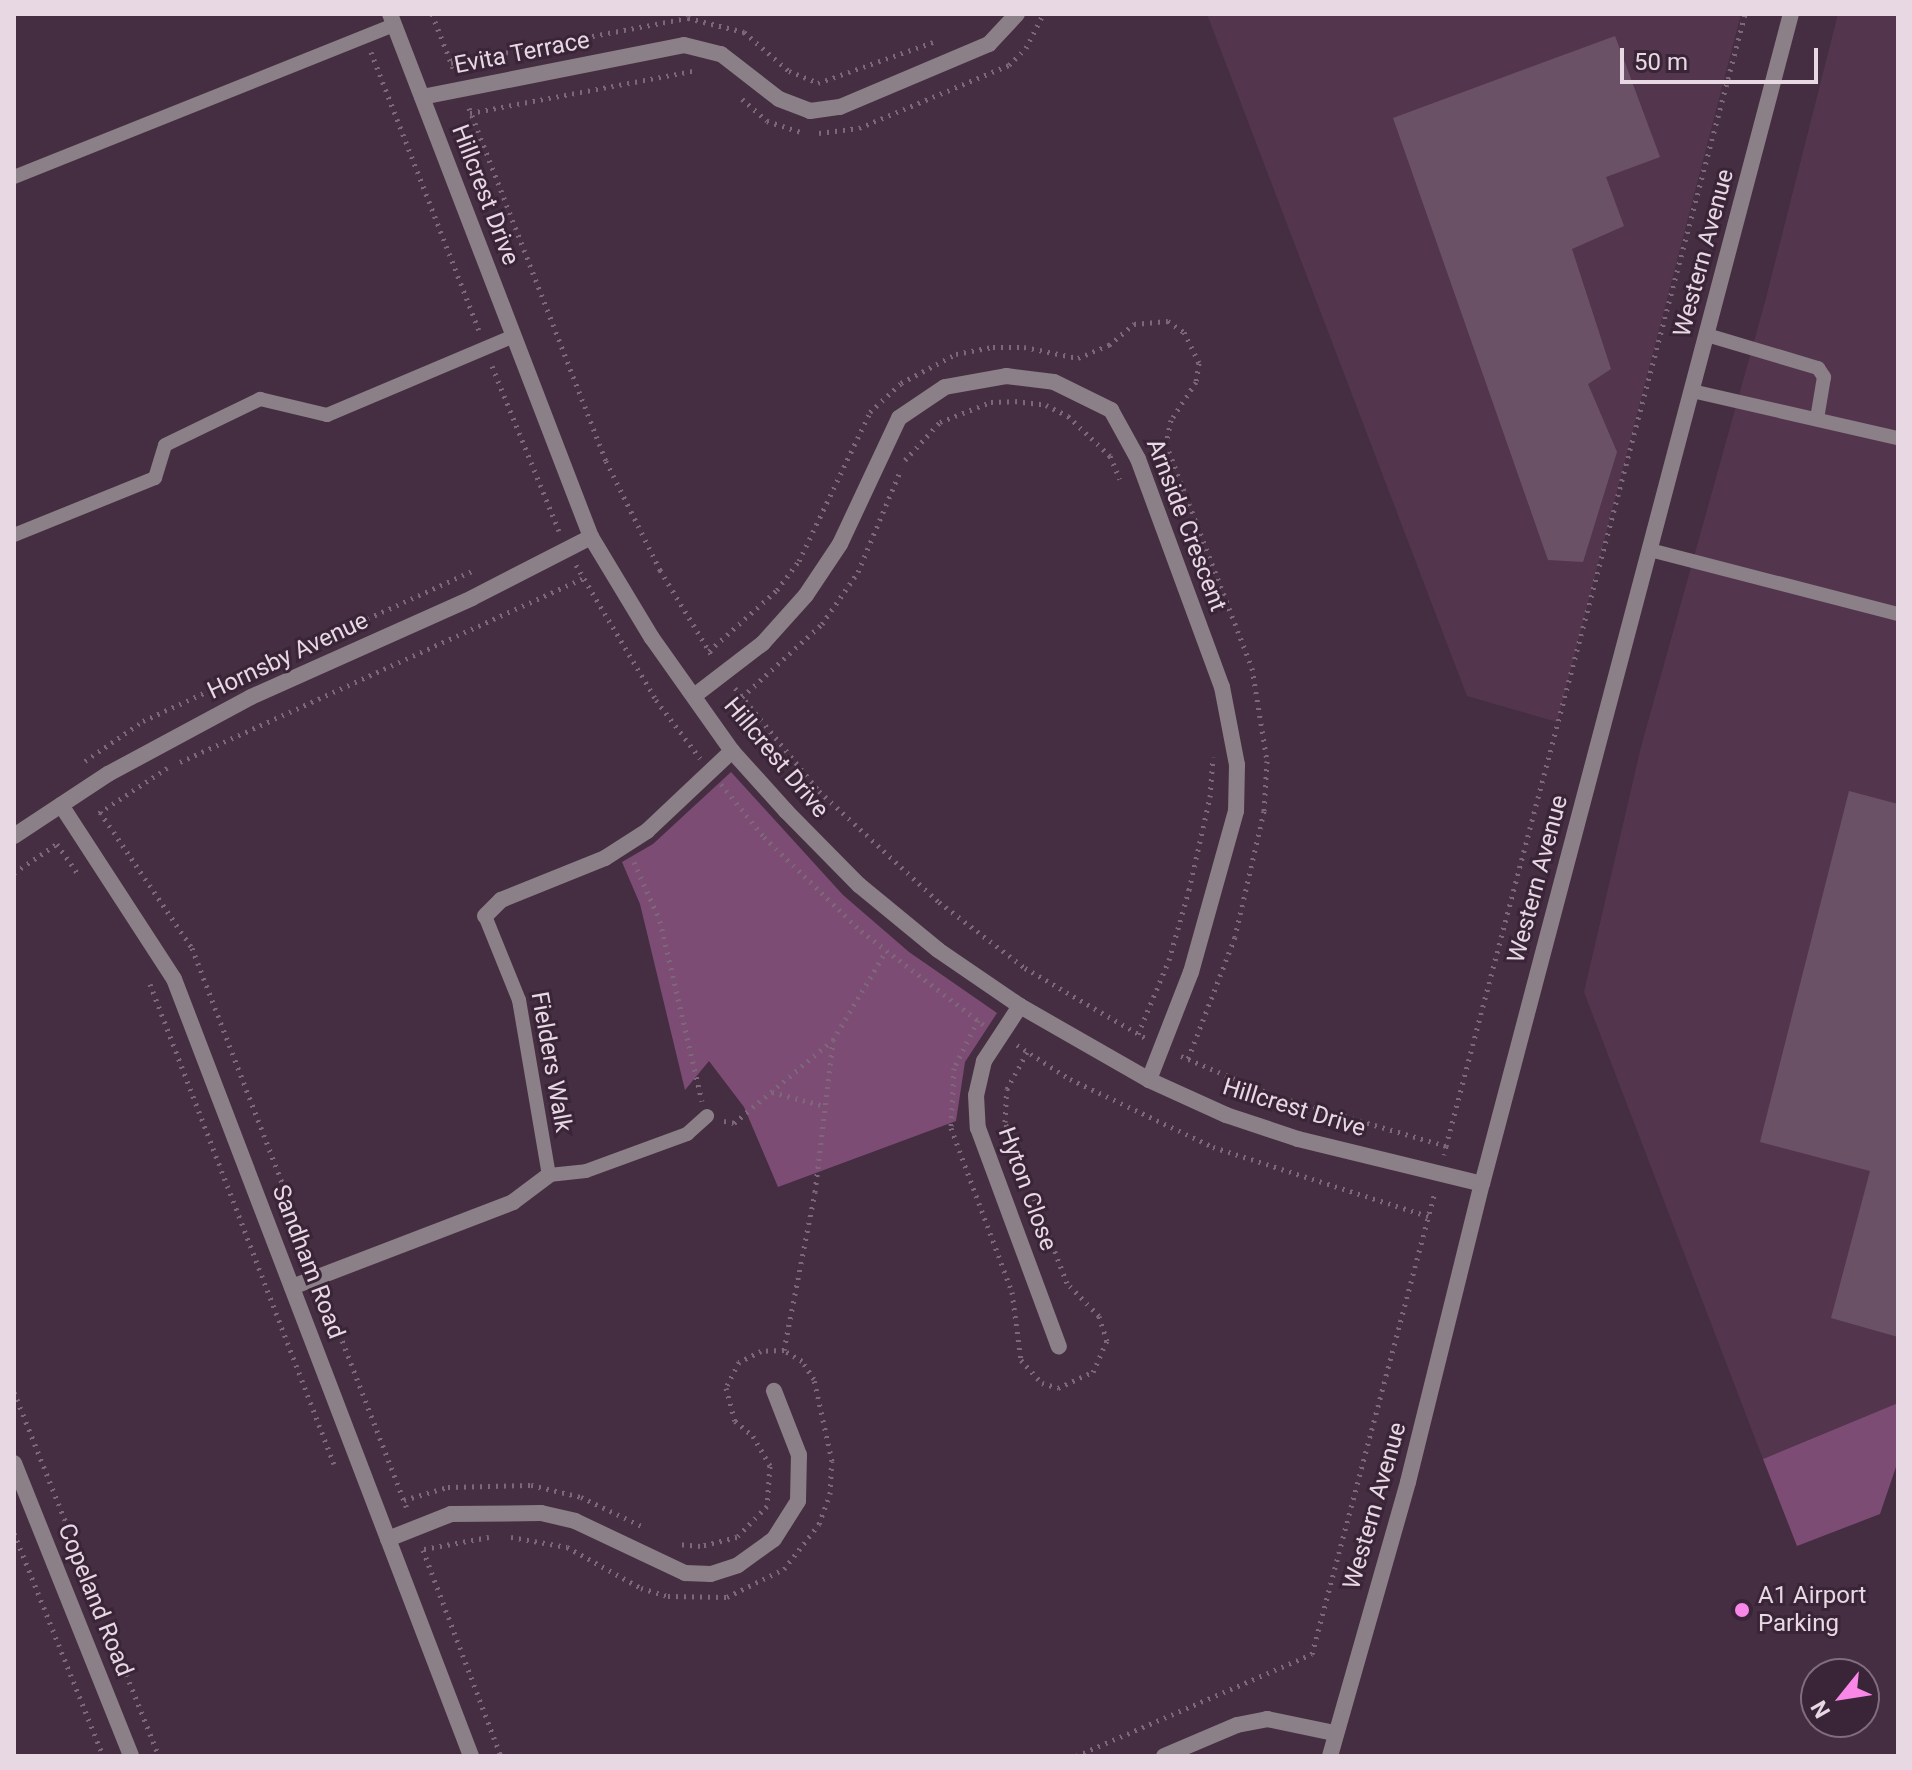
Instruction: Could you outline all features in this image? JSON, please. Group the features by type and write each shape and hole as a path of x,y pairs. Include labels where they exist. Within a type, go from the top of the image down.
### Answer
{"street":[{"name":"Evita Terrace","path":"422,97 684,45 721,54 779,99 810,111 840,107 989,44 1017,14"},
{"name":"Western Avenue","path":"1330,1756 1334,1733 1408,1482 1482,1184 1791,14"},
{"name":"Hillcrest Drive","path":"392,19 591,537 652,638 732,751 859,885 938,950 1020,1006 1149,1080 1226,1115 1298,1139 1482,1184"},
{"name":"Arnside Crescent","path":"694,696 763,643 806,595 840,544 899,418 945,387 1006,376 1054,382 1111,410 1138,459 1222,687 1237,765 1236,811 1191,972 1149,1080"},
{"name":"Hornsby Avenue","path":"14,836 61,805 251,697 472,598 591,537"},
{"path":"485,916 501,900 626,844 732,751"},
{"name":"Sandham Road","path":"61,805 174,979 471,1756"},
{"name":"Hyton Close","path":"1020,1006 984,1061 976,1095 978,1128 1059,1347"},
{"path":"292,1287 513,1202 549,1175"},
{"path":"388,1539 451,1514 541,1513 575,1521 685,1573 711,1574 738,1565 774,1539 798,1501 799,1455 774,1391"},
{"name":"Copeland Road","path":"14,1463 131,1756"},
{"path":"1164,1756 1237,1725 1267,1719 1334,1733"}],"lane":[{"path":"14,177 392,19"},
{"path":"1707,335 1818,368 1824,377 1817,419"},
{"path":"14,535 155,478 165,445 260,399 327,415 512,337"},
{"path":"1692,391 1898,438"},
{"path":"1650,550 1898,614"},
{"name":"Fielders Walk","path":"485,916 519,1000 549,1175"},
{"path":"549,1175 586,1171 687,1134 707,1116"}],"path":[{"path":"432,14 606,461 660,570 724,673 819,791 939,902 1025,968 1162,1048 1275,1096 1446,1146"},
{"path":"1076,1756 1312,1654 1745,14"},
{"path":"709,651 777,590 799,561 850,446 870,412 901,383 956,354 993,347 1024,347 1078,358 1102,349 1134,324 1168,321 1184,332 1199,363 1196,382 1171,420 1166,444 1252,668 1267,761 1264,811 1235,937 1188,1059"},
{"path":"742,697 822,624 858,572 905,459 940,422 991,402 1046,405 1092,436 1110,456 1124,490"},
{"path":"14,873 76,828 202,751 583,578"},
{"path":"1138,1034 1169,960 1189,890 1210,797 1211,746"},
{"path":"57,844 83,882"},
{"path":"626,844 660,921 692,1074 707,1116 734,1123 833,1040 886,951"},
{"path":"145,972 338,1475"},
{"path":"784,1350 815,1192 833,1040"},
{"path":"772,1092 825,1106"},
{"path":"423,1550 461,1540 522,1538 567,1547 641,1588 668,1596 701,1600 757,1585 802,1553 830,1494 832,1461 814,1379 802,1361 784,1350 761,1351 739,1362 726,1388 735,1421 763,1450 770,1466 767,1506 754,1524 718,1544 684,1546 670,1540"},
{"path":"14,1392 159,1756"},
{"path":"404,1500 448,1487 531,1485 581,1497 657,1535"},
{"path":"14,1533 103,1756"}],"shaded area":[{"path":"1207,14 1741,14 1557,722 1467,696"},
{"path":"1838,14 1898,14 1898,1403 1763,1459 1584,992 1641,747 1765,302"},
{"path":"731,772 843,895 909,952 997,1013 965,1062 956,1121 778,1187 744,1107 709,1061 685,1090 640,904 622,862 653,844"},
{"path":"1898,1403 1898,1461 1880,1514 1797,1546 1763,1459"}],"building":[{"path":"1615,36 1660,157 1606,177 1624,226 1572,249 1611,369 1588,384 1617,452 1583,562 1548,560 1393,118"},
{"path":"1849,791 1898,804 1898,1337 1831,1318 1870,1171 1760,1142"}],"place":[{"name":"A1 Airport Parking","path":"1742,1610"}]}
